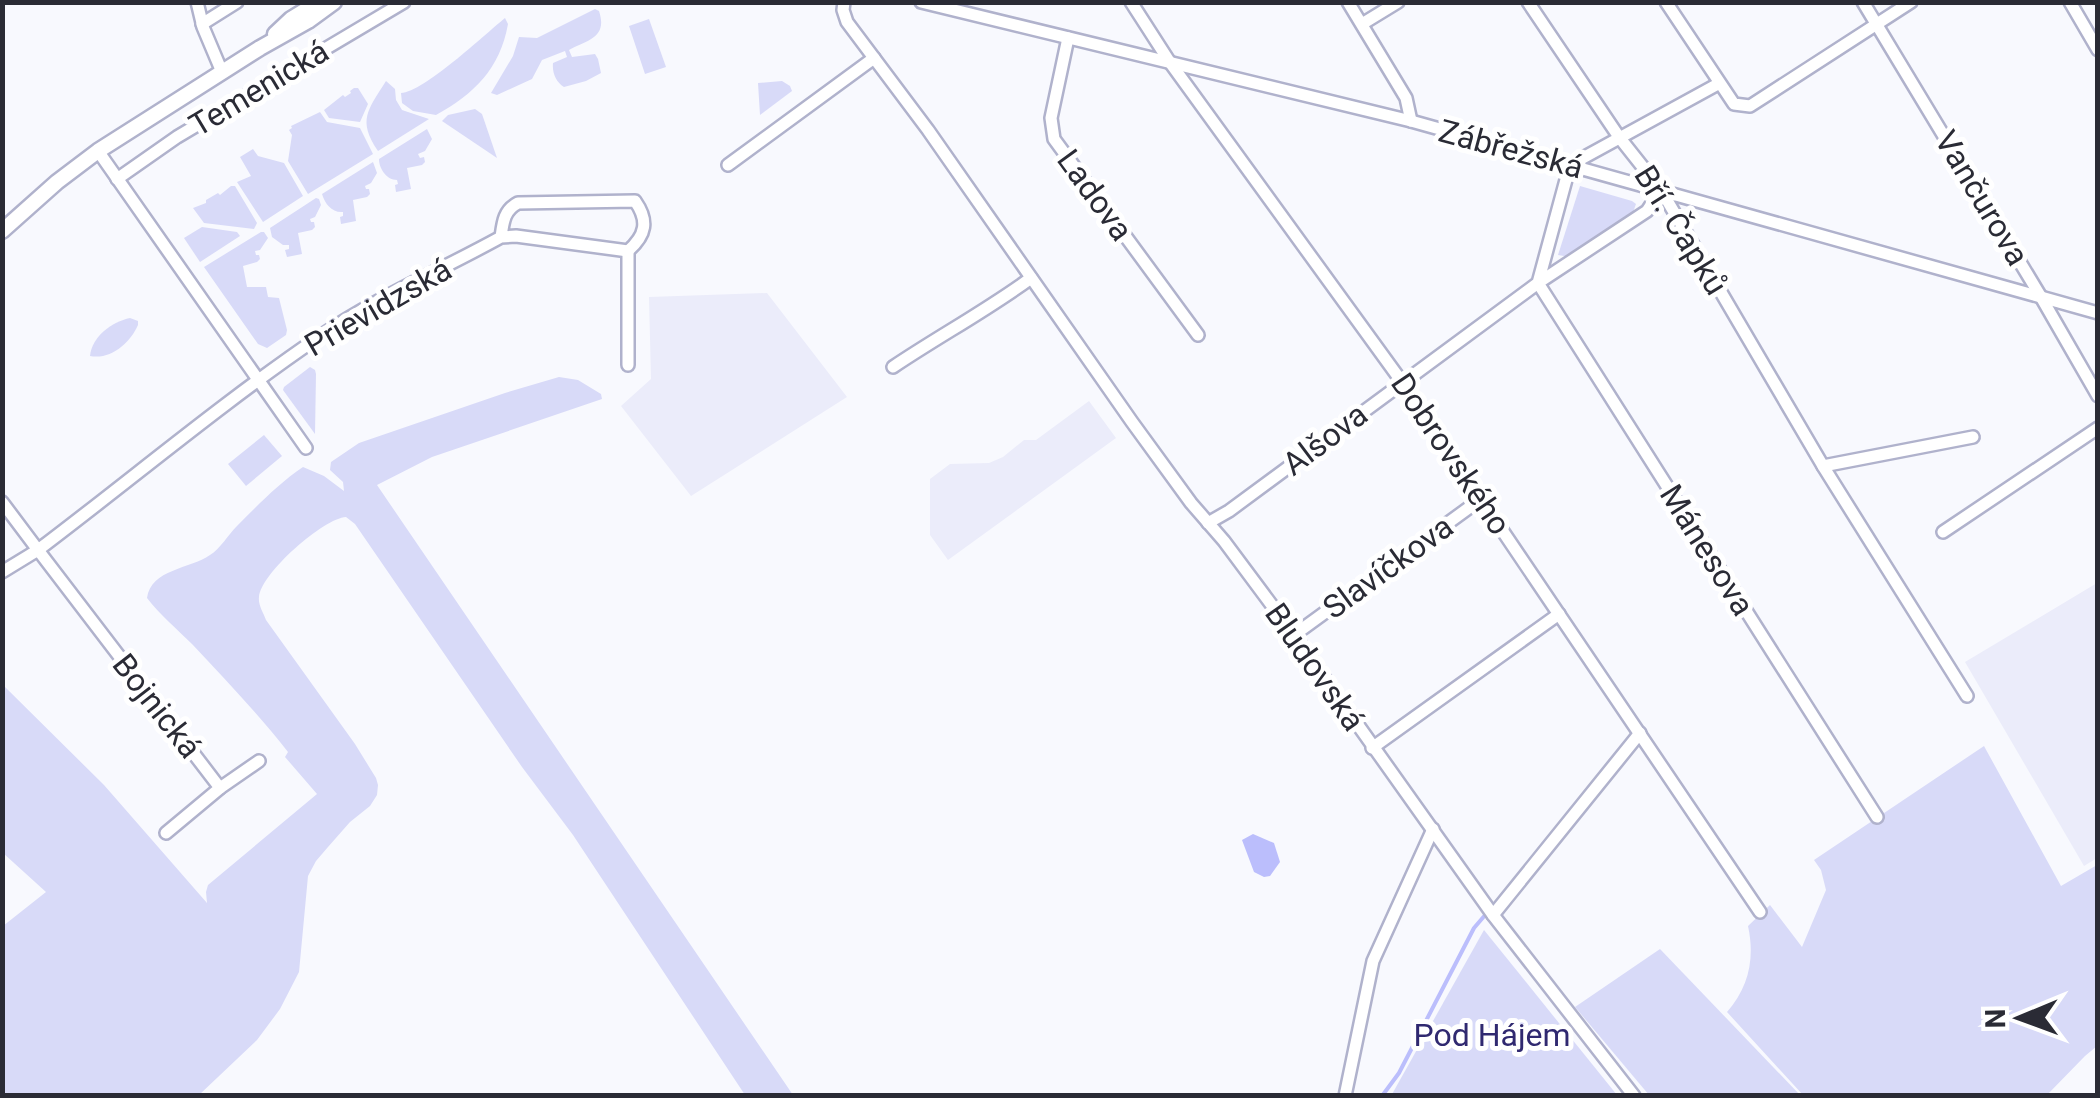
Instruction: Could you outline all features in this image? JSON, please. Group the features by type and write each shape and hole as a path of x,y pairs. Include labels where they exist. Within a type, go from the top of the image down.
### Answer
{"street":[{"path":"197,2 222,72"},
{"path":"202,24 236,2"},
{"name":"Temenická","path":"260,48 291,19 319,2"},
{"name":"Temenická","path":"2,232 98,151 334,2"},
{"name":"Temenická","path":"117,179 177,137 404,2"},
{"name":"Bludovská","path":"844,2 847,22 919,117 1142,436 1294,635 1493,915 1634,1096"},
{"name":"Zábřežská","path":"920,2 1411,121 2098,312"},
{"name":"Dobrovského","path":"1131,2 1169,61 1402,382 1760,912"},
{"path":"1348,2 1406,98 1411,121"},
{"path":"1362,24 1398,2"},
{"name":"Bří. Čapků","path":"1528,2 1661,190 1823,466 1966,696"},
{"path":"1666,2 1734,104 1750,106 1911,2"},
{"name":"Vančurova","path":"1864,2 2098,396"},
{"path":"2070,2 2098,50"},
{"name":"Ladova","path":"1068,38 1050,118 1054,139 1198,334"},
{"path":"728,165 874,58"},
{"path":"1538,283 1570,165 1718,84"},
{"path":"98,151 306,448"},
{"name":"Alšova","path":"1208,523 1538,283 1647,210 1661,190"},
{"name":"Prievidzská","path":"2,572 38,550 259,380 341,323 501,237 505,214 518,203 635,201 644,222 638,243 628,251 628,365"},
{"path":"501,237 628,251"},
{"path":"892,367 1031,278"},
{"name":"Mánesova","path":"1538,283 1876,818"},
{"path":"1942,532 2098,428"},
{"path":"1823,466 1973,436"},
{"name":"Slavíčkova","path":"1294,635 1482,499"},
{"path":"2,502 38,550"},
{"name":"Bojnická","path":"38,550 220,788"},
{"path":"1372,748 1559,614"},
{"path":"1493,915 1640,733"},
{"name":"Bojnická","path":"166,834 259,761"},
{"path":"1345,1096 1373,960 1433,829"}],"shaded area":[{"path":"767,293 847,397 691,496 621,406 651,379 649,297"},
{"path":"1089,401 1116,438 948,560 930,535 930,479 950,464 989,463 1003,457 1024,440 1036,440"},
{"path":"2097,583 2097,858 2084,866 1965,662"}],"green space":[{"path":"595,9 601,20 598,33 569,50 572,57 595,54 601,73 564,87 554,74 553,63 567,57 565,51 542,60 532,79 497,95 491,93 513,56 519,37 537,38"},
{"path":"505,18 508,24 499,54 473,89 436,115 413,111 402,103 401,93 438,73"},
{"path":"649,19 666,67 645,74 629,26"},
{"path":"386,81 395,89 402,110 429,119 378,151 368,131 367,115"},
{"path":"782,81 792,91 760,115 758,83"},
{"path":"358,88 368,104 360,122 329,118 324,110"},
{"path":"475,109 482,114 497,158 442,121 448,115"},
{"path":"320,112 327,122 360,128 373,154 308,194 288,161 292,135 289,130"},
{"path":"427,129 432,139 425,151 418,154 425,162 407,168 411,189 396,192 397,180 384,173 379,159"},
{"path":"253,149 258,156 284,163 303,196 263,222 237,182 251,176 240,157"},
{"path":"373,162 377,173 365,186 370,194 353,200 356,221 341,224 343,212 330,207 322,194"},
{"path":"235,186 257,223 254,229 204,223 193,208"},
{"path":"1580,186 1636,204 1632,215 1570,257 1558,255"},
{"path":"316,198 321,205 310,219 315,227 298,233 302,254 287,257 285,250 289,245 272,237 270,228"},
{"path":"202,227 237,232 240,236 200,262 184,238"},
{"path":"261,232 268,238 255,251 260,259 243,266 247,287 266,287 268,297 279,298 287,330 286,335 267,348 258,344 204,267"},
{"path":"130,318 138,321 138,325 125,344 112,353 90,356 104,331"},
{"path":"310,367 316,374 315,434 283,390"},
{"path":"559,377 578,380 601,394 602,399 432,457 377,485 793,1095 745,1095 573,835 355,524 346,517 323,527 295,548 270,575 259,597 266,620 355,744 378,785 370,806 350,822 308,876 299,972 280,1009 257,1040 199,1095 3,1095 3,926 46,892 3,853 3,685 104,785 207,903 208,885 317,794 285,757 288,752 253,710 147,598 150,588 163,575 214,552 260,503 303,467 344,491 343,482 330,470 331,462 359,443"},
{"path":"264,435 282,456 246,486 228,464"},
{"path":"1984,746 2061,886 2097,865 2097,1046 2047,1095 1803,1095 1727,1012 1741,993 1748,972 1748,926 1770,905 1802,947 1826,890 1814,860"},
{"name":"Pod Hájem","path":"1484,930 1617,1095 1391,1096"},
{"path":"1660,949 1800,1095 1649,1095 1575,1007"}],"water":[{"path":"1253,834 1274,843 1280,862 1270,876 1254,872 1242,840"}],"waterway":[{"path":"1382,1096 1399,1073 1474,928 1486,914"}]}
